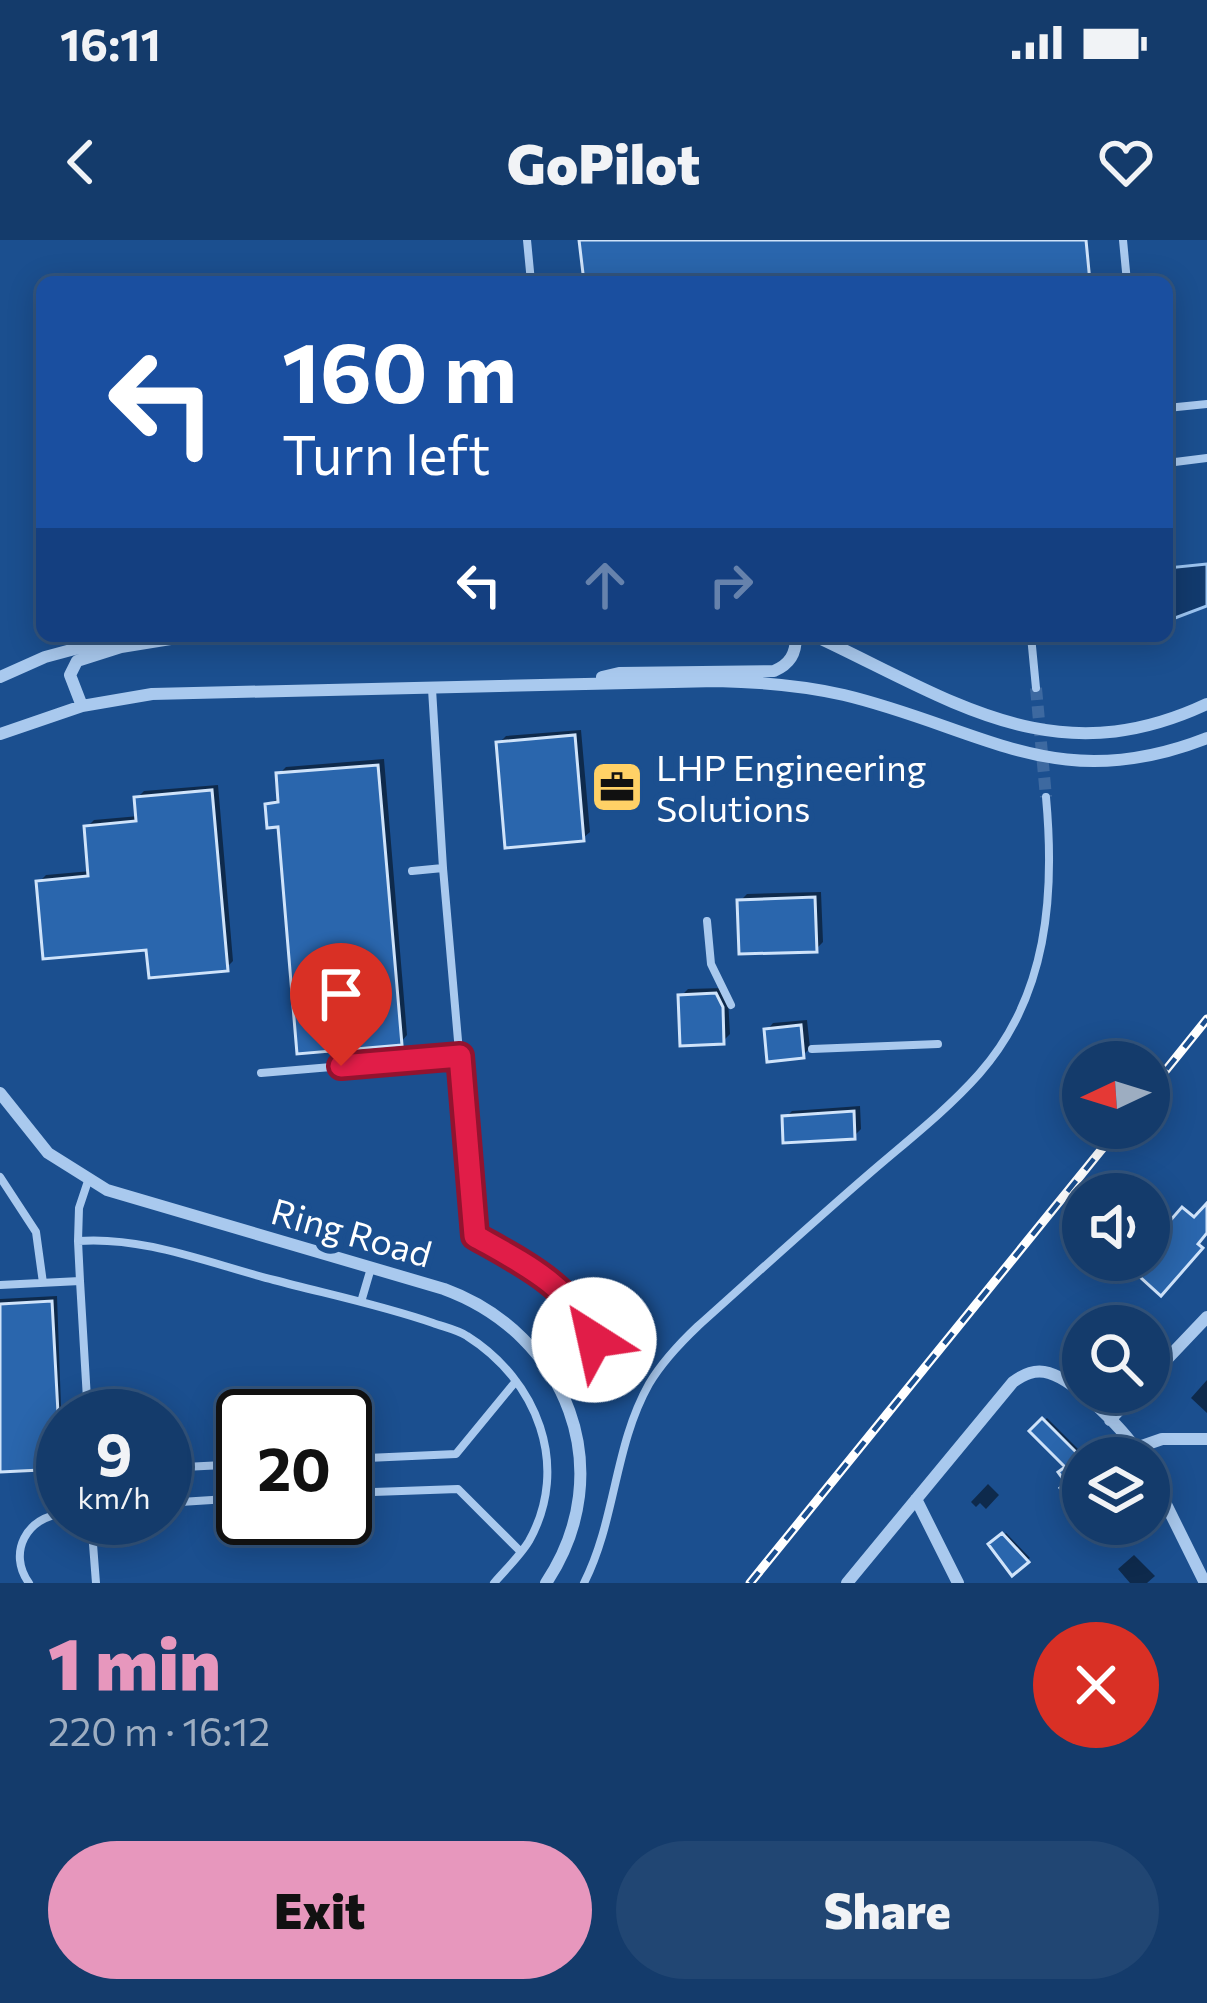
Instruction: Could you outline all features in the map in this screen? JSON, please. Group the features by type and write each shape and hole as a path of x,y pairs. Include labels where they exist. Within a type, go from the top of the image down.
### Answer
{"street":[{"path":"0,677 45,657 101,642"},
{"path":"82,706 70,675 77,661 152,642"},
{"path":"571,684 619,673 773,671 786,666 795,642"},
{"path":"827,642 954,703 1027,729 1106,733 1140,728 1207,704"},
{"path":"0,734 82,706 172,693 717,681 842,694 983,742 1059,760 1132,758 1207,738"},
{"name":"Ring Road","path":"0,1093 41,1146 88,1180 160,1208 444,1289 482,1306 524,1338 556,1381 574,1429 580,1481 571,1532 546,1583"},
{"path":"1170,1356 1207,1317"},
{"path":"847,1583 1013,1382 1035,1372 1059,1378 1125,1437"},
{"path":"1110,1420 1116,1413"},
{"path":"1170,1439 1207,1439"},
{"path":"916,1498 958,1583"},
{"path":"1170,1512 1205,1583"}],"lane":[{"path":"527,240 530,276"},
{"path":"1123,240 1126,276"},
{"path":"1173,407 1207,404"},
{"path":"1173,462 1207,458"},
{"path":"1032,642 1036,688"},
{"path":"432,687 475,1236 550,1280 586,1324 594,1340 589,1361 556,1381"},
{"path":"584,1583 604,1540 626,1442 641,1400 664,1362 698,1326 963,1091 999,1048 1027,994 1046,933 1052,879 1046,796"},
{"path":"412,871 443,868"},
{"path":"707,921 710,964 731,1006"},
{"path":"812,1049 938,1044"},
{"path":"261,1073 460,1056"},
{"path":"0,1177 36,1232 43,1283"},
{"path":"86,1389 78,1241 79,1208 88,1180"},
{"path":"78,1241 152,1247 466,1334 516,1382 533,1406 547,1440 543,1509 520,1551 494,1583"},
{"path":"361,1302 371,1268"},
{"path":"0,1285 80,1281"},
{"path":"372,1458 456,1454 516,1382"},
{"path":"372,1492 458,1489 520,1551"},
{"path":"29,1583 21,1565 26,1534 36,1523"},
{"path":"93,1545 96,1583"}],"water":[{"path":"1207,564 1207,606 1173,619 1173,567"}],"building":[{"path":"579,240 1086,240 1089,276 583,276"},
{"path":"575,735 584,841 505,848 496,742"},
{"path":"378,765 402,1045 297,1054 278,827 267,828 265,804 278,802 276,773"},
{"path":"212,790 228,971 149,978 146,950 43,959 36,881 88,876 84,826 136,821 134,797"},
{"path":"815,897 817,952 739,954 737,900"},
{"path":"716,993 723,1007 724,1044 680,1046 678,995"},
{"path":"801,1025 804,1058 767,1062 764,1029"},
{"path":"854,1111 855,1139 783,1143 782,1116"},
{"path":"1207,1203 1207,1233 1198,1244 1203,1248 1161,1296 1144,1281 1170,1281 1170,1221 1182,1207 1194,1217"},
{"path":"52,1301 57,1389 36,1389 36,1470 0,1472 0,1304"},
{"path":"1042,1418 1062,1438 1062,1464 1029,1431"},
{"path":"1002,1533 1029,1562 1012,1576 988,1544"}],"tunnel":[{"path":"1036,688 1046,797"}],"railway":[{"path":"1170,1065 1207,1019"},
{"path":"750,1583 1102,1149"}],"place":[{"name":"LHP Engineering Solutions","path":"617,787"}],"route":[{"path":"341,1066 460,1056 475,1236 550,1280 594,1340"}]}
